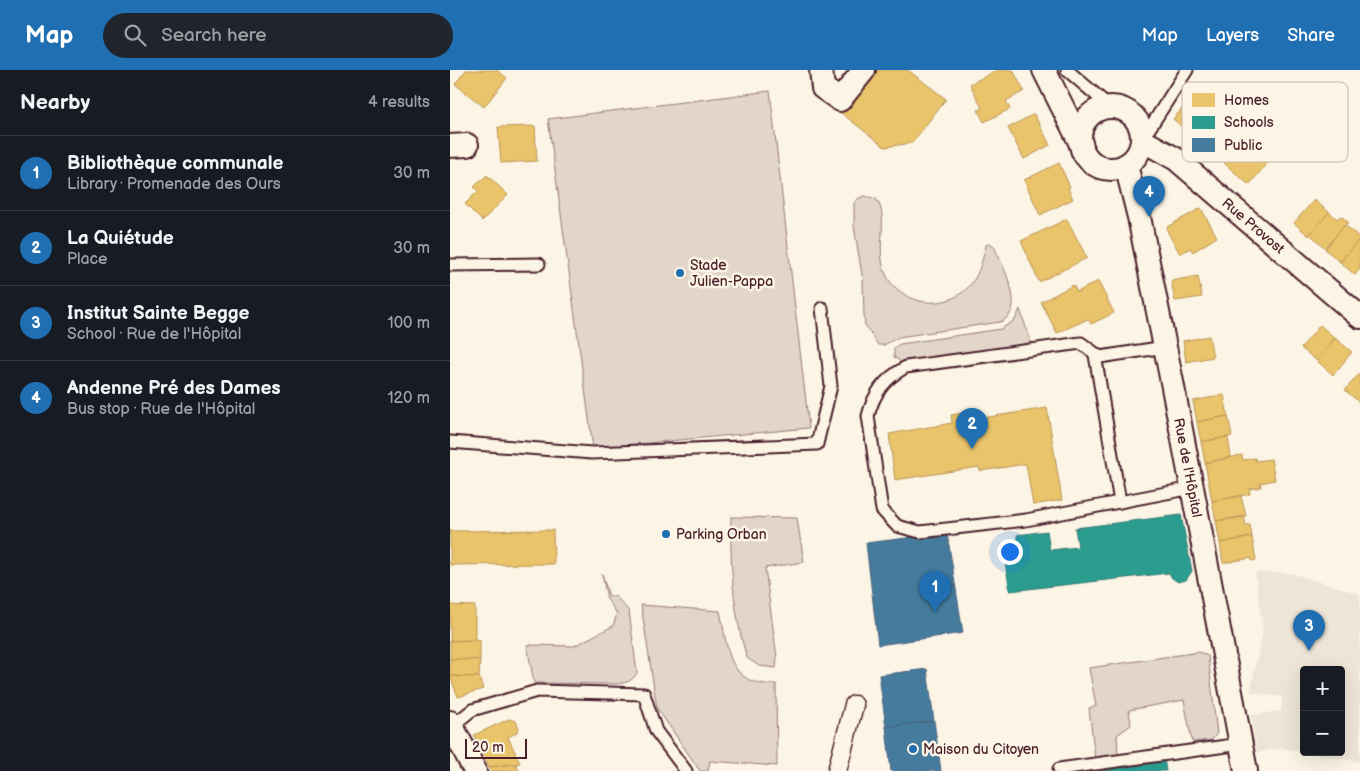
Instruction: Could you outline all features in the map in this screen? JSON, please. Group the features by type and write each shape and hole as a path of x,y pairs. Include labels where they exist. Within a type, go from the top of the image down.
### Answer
{"street":[{"path":"821,70 823,88 840,100 864,70"},
{"path":"1054,75 1074,104 1120,108 1130,113 1138,121 1142,140 1137,154 1126,165 1104,168 1094,164 1086,156 1054,75"},
{"path":"1082,146 1080,135 1083,124 1089,115 1104,108"},
{"name":"Rue Provost","path":"1142,140 1176,159 1360,317"},
{"name":"Rue de l'Hôpital","path":"1126,165 1139,217 1165,347 1246,771"},
{"path":"837,771 854,705"},
{"path":"451,724 475,771"}],"lane":[{"path":"1142,140 1187,70"},
{"path":"450,265 539,264"},
{"path":"450,442 592,453 817,444 831,386 822,308"},
{"path":"1165,347 1100,357 1081,343 906,367 880,386 871,402 868,416 882,510 897,526 920,532 1026,520 1192,488"},
{"path":"1095,355 1120,502"},
{"path":"451,724 472,710 537,691 644,694 656,731 686,771"},
{"path":"1059,769 1241,744"}],"shaded area":[{"name":"Stade Julien-Pappa","path":"770,91 809,428 593,448 548,119"},
{"path":"865,196 876,199 880,207 882,216 882,261 885,272 897,289 912,298 925,302 941,302 956,297 975,278 986,245 990,243 994,246 1011,287 1012,308 1008,316 1000,322 899,337 884,345 878,345 865,325 863,281 854,226 854,203 859,198"},
{"path":"1020,309 1031,343 902,363 894,357 894,348 900,344 1001,329 1015,320"},
{"path":"731,517 797,518 804,562 765,568 777,658 776,668 759,666 747,658 738,624 733,589"},
{"path":"1255,572 1291,573 1360,594 1360,762 1326,756 1345,756 1345,666 1300,666 1300,751 1281,748 1257,753 1251,715 1281,711 1282,697 1250,692 1263,631"},
{"path":"602,574 609,596 615,596 629,611 637,673 628,682 616,684 534,683 527,645 574,646 613,626 617,614 607,599"},
{"path":"641,605 720,611 728,651 739,672 748,679 760,683 776,684 777,766 710,761 708,771 700,771 657,708"},
{"path":"1199,652 1208,656 1217,733 1212,740 1192,742 1184,700 1129,710 1131,725 1117,735 1118,757 1095,760 1089,708 1096,706 1089,668"}],"building: Homes":[{"path":"466,70 497,70 507,78 484,107 455,84"},
{"path":"874,70 908,70 946,99 912,143 885,147 841,113"},
{"path":"998,70 1013,70 1024,91 1006,101 1010,109 984,122 978,110 982,108 970,84"},
{"path":"1182,109 1182,127 1173,119"},
{"path":"1034,114 1050,145 1024,159 1008,128"},
{"path":"535,126 537,161 501,163 498,127"},
{"path":"1225,162 1268,162 1249,185"},
{"path":"1059,163 1070,187 1068,188 1073,199 1040,215 1024,180"},
{"path":"487,175 508,195 482,221 465,204 478,191 474,187"},
{"path":"1314,200 1329,212 1309,236 1294,223"},
{"path":"1201,208 1217,237 1193,252 1190,248 1180,254 1168,233 1167,227"},
{"path":"1329,212 1337,219 1341,216 1348,222 1325,248 1310,234"},
{"path":"1067,219 1087,258 1039,282 1021,241"},
{"path":"1345,225 1360,238 1340,262 1325,249"},
{"path":"1360,238 1360,269 1355,275 1340,262"},
{"path":"1198,276 1202,297 1175,301 1171,281"},
{"path":"1098,281 1114,313 1091,324 1088,319 1057,333 1041,302 1073,285 1077,292"},
{"path":"1320,325 1335,338 1317,361 1301,348"},
{"path":"1209,336 1213,357 1186,362 1183,341"},
{"path":"1335,338 1352,352 1333,375 1317,361"},
{"path":"1360,373 1360,403 1345,390"},
{"path":"1224,395 1228,416 1197,422 1193,401"},
{"path":"1047,408 1062,500 1033,505 1026,464 980,471 979,467 895,480 889,434 952,423 951,415 980,410 982,418"},
{"path":"1228,416 1232,436 1201,442 1197,422"},
{"path":"1228,437 1231,457 1205,463 1201,442"},
{"path":"1242,455 1243,460 1255,458 1256,461 1271,459 1275,480 1260,483 1261,487 1249,489 1250,494 1212,501 1205,463"},
{"path":"1241,496 1246,516 1216,521 1212,501"},
{"path":"1244,517 1246,525 1250,525 1252,537 1220,543 1216,521"},
{"path":"553,530 554,564 450,565 450,531"},
{"path":"1252,537 1256,560 1252,561 1251,558 1223,563 1220,543"},
{"path":"450,605 475,606 475,640 450,641"},
{"path":"480,640 480,660 450,659 450,641"},
{"path":"450,659 480,660 479,677 450,676"},
{"path":"450,676 479,677 483,689 458,697"},
{"path":"509,719 516,721 519,728 516,733 508,737 520,763 489,767 474,735"},
{"path":"516,764 519,771 491,771 489,767"}],"building: Schools":[{"path":"1181,515 1192,571 1186,580 1178,582 1169,573 1010,591 1002,545 1018,546 1017,535 1047,531 1050,550 1078,547 1075,528"},
{"path":"1164,758 1166,771 1087,771"}],"building: Public":[{"path":"947,533 963,633 878,645 866,543"},
{"path":"927,669 934,721 886,727 879,675"},
{"name":"Maison du Citoyen","path":"934,721 941,771 891,771 886,727"}],"place":[{"name":"Andenne Pré des Dames","path":"1149,217"},
{"name":"Stade Julien-Pappa","path":"680,273"},
{"name":"La Quiétude","path":"972,449"},
{"name":"Parking Orban","path":"666,534"},
{"name":"Bibliothèque communale","path":"935,612"},
{"name":"Institut Sainte Begge","path":"1309,651"},
{"name":"Maison du Citoyen","path":"913,749"}]}
